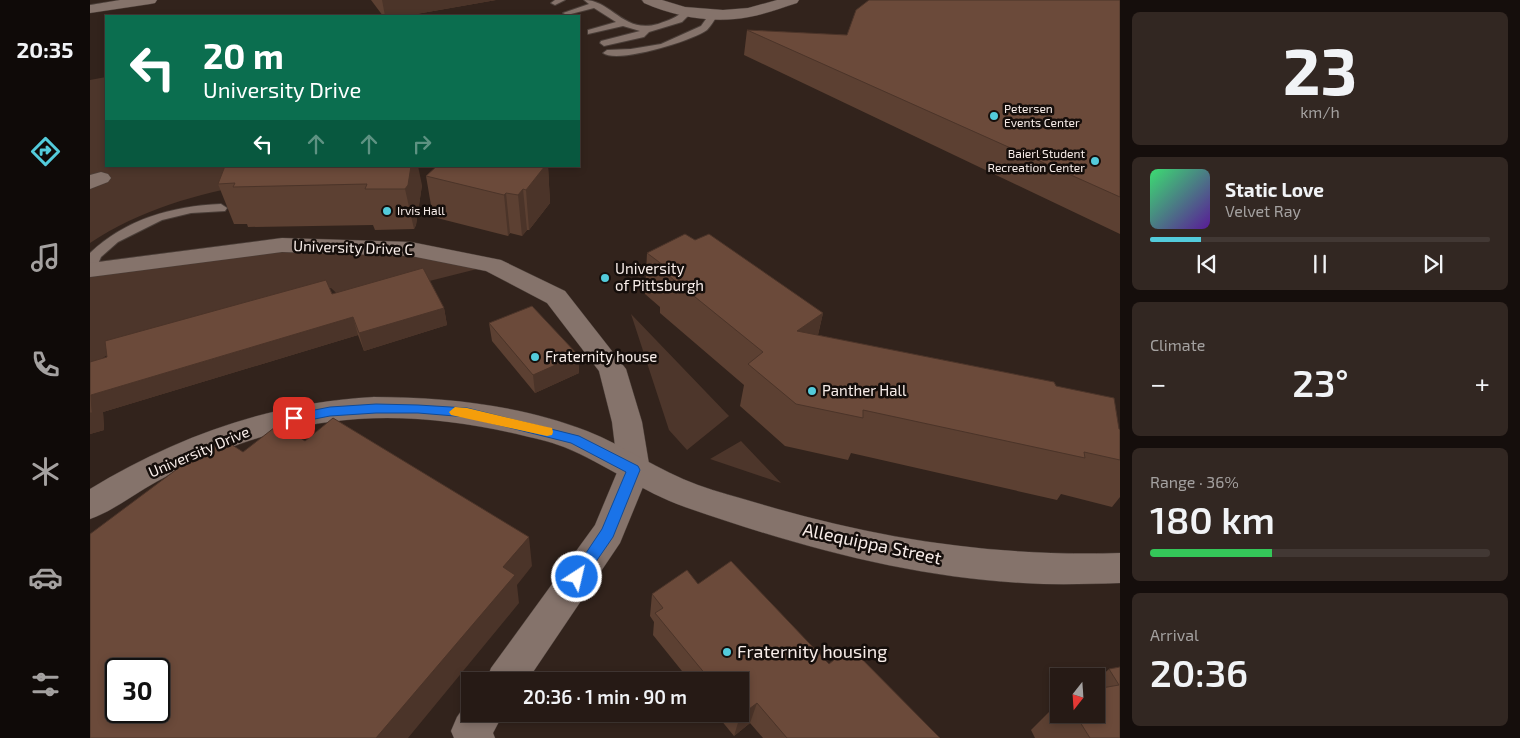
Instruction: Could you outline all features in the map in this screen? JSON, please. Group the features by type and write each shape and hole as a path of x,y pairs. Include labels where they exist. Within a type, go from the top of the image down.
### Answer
{"street":[{"path":"90,9 150,0"},
{"path":"649,0 677,10 711,14 747,13 792,0"},
{"name":"University Drive C","path":"90,269 282,246 411,248 493,265 556,297 612,369 628,422 634,470 608,533 511,672"},
{"name":"University Drive","path":"90,506 163,464 222,439 276,422 330,411 418,409 467,413 574,439 634,470"},
{"name":"Allequippa Street","path":"634,470 681,492 833,539 933,559 1022,568 1096,570 1120,568"}],"lane":[{"path":"567,13 591,2 623,23 646,30"},
{"path":"604,43 641,35 646,30 678,20 688,12"},
{"path":"607,53 631,52 663,46 704,28 711,14"},
{"path":"591,32 623,23"},
{"path":"90,269 95,256 114,239 158,217 191,209 221,208"}],"shaded area":[{"path":"105,77 105,167 352,167 254,183 185,200 152,211 120,225 90,243 90,80"},
{"path":"282,245 411,249 493,265 346,302 331,288 113,351 90,367 90,270"},
{"path":"631,314 729,416 687,450 669,430"},
{"path":"741,441 781,483 710,459"}],"building":[{"name":"Petersen Events Center","path":"869,0 1120,0 1120,197 747,30 847,35 856,10"},
{"path":"225,167 411,167 408,185 405,189 365,189 367,184 233,187 235,183 218,184"},
{"path":"436,167 544,167 526,190 523,189 518,195 506,193 504,195 426,176"},
{"path":"685,234 695,240 709,234 823,313 797,331 1054,382 1056,386 1114,398 1120,430 1120,460 1084,452 1085,458 863,410 863,418 796,404 748,364 763,352 663,271 667,268 647,253"},
{"path":"423,268 444,308 359,333 353,317 91,395 92,413 90,413 90,362 107,357 105,341 326,280 332,294"},
{"path":"532,306 578,355 533,375 489,323"},
{"path":"333,418 529,537 503,567 515,575 376,738 90,738 90,534 220,437 243,452 279,424 305,441"},
{"name":"Fraternity housing","path":"731,561 829,664 850,647 940,738 787,738 757,703 749,709 749,672 704,672 655,613 663,608 652,594 687,570 698,584"},
{"path":"1120,667 1120,738 1090,738 1081,723 1105,723 1105,687 1119,685 1109,669"}],"slow traffic":[{"path":"455,412 520,424 547,432"}],"place":[{"name":"Petersen Events Center","path":"994,116"},
{"name":"Baierl Student Recreation Center","path":"1095,161"},
{"name":"Irvis Hall","path":"387,211"},
{"name":"University of Pittsburgh","path":"605,278"},
{"name":"Fraternity house","path":"535,357"},
{"name":"Panther Hall","path":"812,391"},
{"name":"Fraternity housing","path":"727,652"}],"route":[{"path":"294,418 330,411 376,409 418,409 467,413 520,424 574,439 634,470 608,533 577,577"}]}
